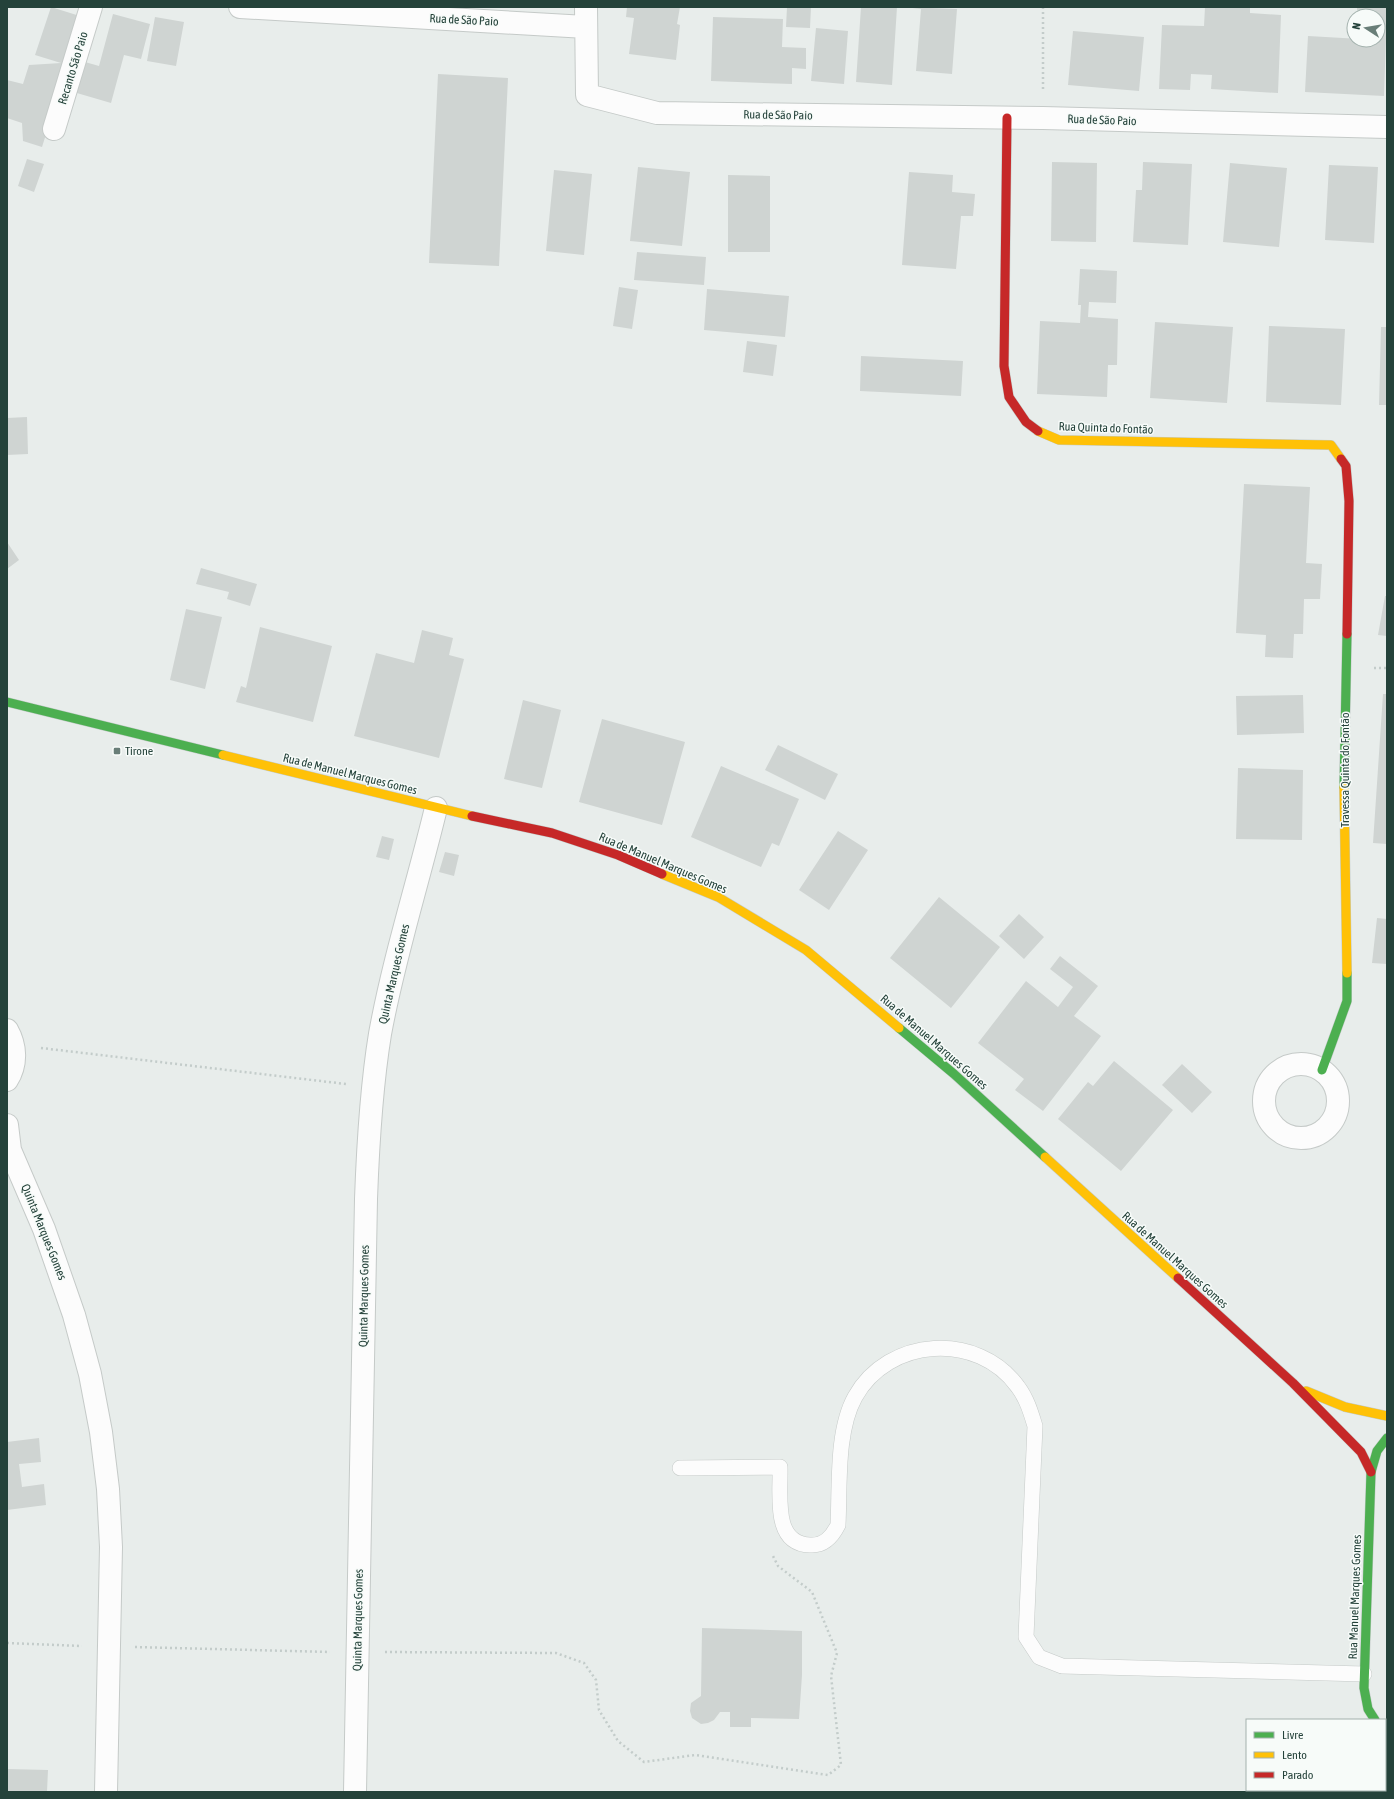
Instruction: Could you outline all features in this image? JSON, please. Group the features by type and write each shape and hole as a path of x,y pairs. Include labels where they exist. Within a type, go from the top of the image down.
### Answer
{"main road":[{"name":"Rua Quinta do Fontão","path":"1007,118 1004,366 1009,397 1026,422 1041,433 1059,440 1331,446 1346,466"},
{"name":"Travessa Quinta do Fontão","path":"1322,1070 1347,1002 1344,768 1349,501 1346,466"},
{"name":"Rua de Manuel Marques Gomes","path":"7,702 436,808 552,833 618,855 718,897 806,950 954,1074 1293,1384"},
{"path":"1293,1384 1320,1398 1337,1404 1387,1416"},
{"name":"Rua Manuel Marques Gomes","path":"1293,1384 1361,1452 1371,1472"},
{"name":"Rua Manuel Marques Gomes","path":"1374,1719 1368,1709 1364,1681 1371,1472 1377,1451 1387,1438"},
{"path":"1363,1719 1364,1681"}],"street":[{"name":"Recanto São Paio","path":"54,129 92,7"},
{"name":"Rua de São Paio","path":"240,7 586,17 587,95 657,113 1043,118 1387,127"},
{"name":"Quinta Marques Gomes","path":"355,1792 368,1130 372,1087 389,990 436,808"},
{"path":"7,1080 14,1060 10,1037"},
{"name":"Quinta Marques Gomes","path":"7,1125 9,1149 44,1229 64,1285 92,1381 101,1432 110,1517 111,1574 106,1792"}],"lane":[{"path":"680,1468 780,1467 782,1524 786,1534 794,1541 804,1545 815,1546 826,1542 833,1535 838,1525 842,1436 846,1415 855,1396 868,1379 884,1365 902,1354 922,1349 944,1347 965,1351 985,1359 1003,1371 1018,1387 1029,1406 1035,1426 1026,1637 1039,1657 1062,1666 1364,1681"}],"path":[{"path":"1043,7 1043,118"},
{"path":"10,1037 372,1087"},
{"path":"7,1643 357,1652 556,1653 584,1663 596,1680 599,1710 618,1741 644,1762 695,1755 828,1775 841,1765 831,1676 837,1653 812,1592 778,1566 771,1552"}],"building":[{"path":"51,7 83,17 42,147 23,141 22,123 7,118 7,80 23,84 29,65 61,63 35,55"},
{"path":"627,7 680,7 677,24 680,25 676,60 629,54 634,18 626,17"},
{"path":"787,7 811,7 810,28 786,27"},
{"path":"861,7 897,7 892,85 856,82"},
{"path":"904,7 957,9 952,74 916,71 921,9"},
{"path":"1205,7 1250,7 1250,13 1281,15 1278,93 1211,89 1212,75 1191,74 1190,90 1159,89 1162,25 1204,26"},
{"path":"1387,7 1386,37 1386,8 1357,8"},
{"path":"113,14 150,24 141,59 124,55 111,103 70,91 78,60 99,66"},
{"path":"155,17 184,22 176,66 147,61"},
{"path":"713,17 783,19 782,47 806,48 806,69 792,68 792,84 711,81"},
{"path":"816,28 848,31 844,84 811,81"},
{"path":"1073,31 1144,37 1139,91 1068,85"},
{"path":"1308,36 1346,38 1346,48 1386,48 1384,96 1305,92"},
{"path":"438,74 508,78 499,266 429,263"},
{"path":"27,159 44,164 34,192 18,186"},
{"path":"1052,162 1097,163 1096,242 1051,241"},
{"path":"1143,162 1192,164 1188,245 1133,242 1136,190 1142,190"},
{"path":"1230,163 1287,168 1279,247 1223,242"},
{"path":"1329,165 1378,167 1374,243 1325,240"},
{"path":"638,167 690,172 682,246 630,241"},
{"path":"554,170 592,174 584,255 546,251"},
{"path":"909,172 953,175 952,192 975,194 973,216 961,216 956,269 902,265"},
{"path":"728,175 770,176 770,252 728,252"},
{"path":"637,252 706,257 704,285 634,280"},
{"path":"1080,269 1117,271 1116,303 1089,302 1088,317 1118,319 1117,365 1108,365 1107,397 1037,394 1040,321 1080,323 1081,305 1078,305"},
{"path":"619,287 638,290 632,329 613,326"},
{"path":"707,289 789,296 785,337 704,330"},
{"path":"1155,322 1233,327 1227,403 1150,398"},
{"path":"1269,326 1345,329 1341,405 1266,402"},
{"path":"1381,327 1387,327 1387,405 1379,405"},
{"path":"747,341 777,345 773,376 743,372"},
{"path":"861,356 963,361 961,396 860,391"},
{"path":"27,417 28,454 7,455 7,418"},
{"path":"1244,484 1310,487 1306,563 1322,564 1320,599 1304,599 1303,634 1294,634 1293,658 1265,657 1266,635 1236,633"},
{"path":"7,542 19,560 7,569"},
{"path":"201,568 257,584 250,606 227,599 229,592 196,584"},
{"path":"1385,596 1387,596 1387,636 1378,635"},
{"path":"186,609 222,617 205,689 170,680"},
{"path":"260,627 332,646 313,722 236,702 241,686 246,688"},
{"path":"422,630 453,638 449,655 464,659 439,758 354,736 376,653 414,663"},
{"path":"1383,694 1387,694 1387,844 1373,843"},
{"path":"1303,695 1304,733 1237,735 1236,696"},
{"path":"523,700 561,710 542,788 504,779"},
{"path":"602,719 685,742 662,825 579,802"},
{"path":"778,745 838,774 825,800 765,770"},
{"path":"721,766 799,799 779,846 772,843 761,867 691,837"},
{"path":"1238,768 1303,770 1302,840 1236,839"},
{"path":"838,831 868,850 829,910 799,890"},
{"path":"382,836 394,839 389,860 376,857"},
{"path":"445,852 459,855 454,876 439,872"},
{"path":"939,897 1000,947 951,1008 890,958"},
{"path":"1019,914 1044,937 1024,959 999,936"},
{"path":"1377,918 1387,919 1387,964 1372,963"},
{"path":"1060,956 1098,986 1074,1016 1101,1036 1043,1111 1015,1090 1024,1079 978,1043 1026,981 1058,1007 1073,987 1050,969"},
{"path":"1114,1061 1173,1110 1121,1171 1058,1119 1088,1082 1093,1086"},
{"path":"1182,1064 1212,1092 1192,1113 1162,1085"},
{"path":"39,1438 41,1462 19,1464 22,1487 44,1484 46,1505 7,1510 7,1442"},
{"path":"702,1628 802,1631 802,1675 799,1719 751,1718 751,1727 730,1727 730,1712 720,1712 714,1720 708,1723 701,1724 692,1718 690,1711 691,1703 701,1696"},
{"path":"7,1769 48,1770 47,1792 7,1792"}],"traffic: fast":[{"path":"1344,787 1347,634"},
{"path":"7,702 223,755"},
{"path":"1322,1070 1347,1001 1347,973"},
{"path":"899,1028 954,1074 1045,1157"},
{"path":"1374,1719 1368,1709 1364,1688 1371,1472 1377,1451 1387,1438"}],"traffic: slow":[{"path":"1038,431 1059,440 1331,445 1341,459"},
{"path":"223,755 472,816"},
{"path":"1344,787 1347,973"},
{"path":"662,874 718,897 806,950 899,1028"},
{"path":"1045,1157 1178,1278"},
{"path":"1306,1391 1345,1407 1387,1416"}],"traffic: jam":[{"path":"1007,118 1004,366 1009,397 1026,422 1038,431"},
{"path":"1341,459 1346,466 1349,501 1347,634"},
{"path":"472,816 552,833 618,855 662,874"},
{"path":"1178,1278 1293,1383 1361,1452 1371,1472"}],"place":[{"name":"Tirone","path":"117,751"}]}
